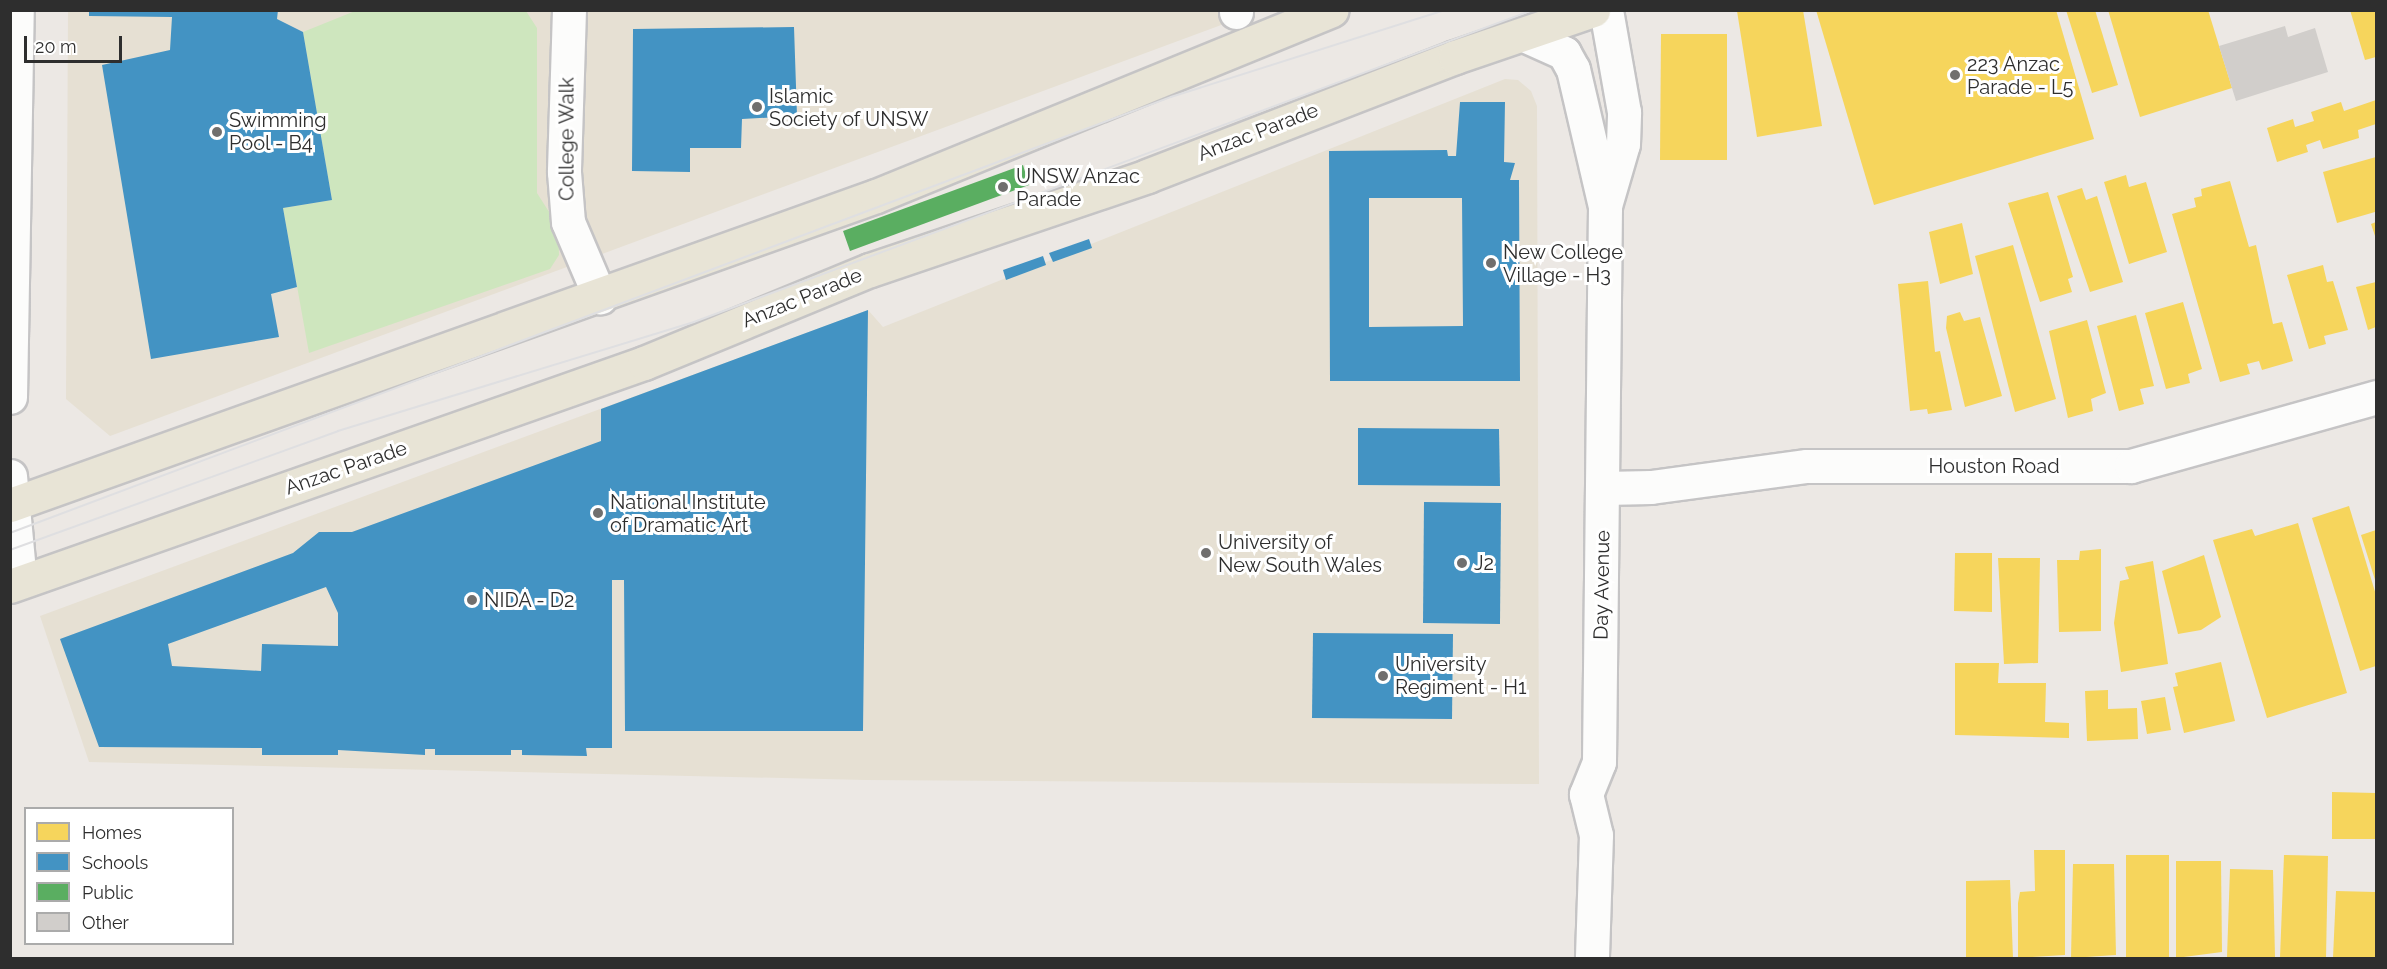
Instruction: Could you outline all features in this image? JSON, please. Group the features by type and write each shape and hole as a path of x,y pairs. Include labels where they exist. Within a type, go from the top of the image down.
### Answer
{"main road":[{"path":"11,495 600,297 876,196 1332,10"},
{"name":"Anzac Parade","path":"15,584 644,363 870,270 1147,176 1593,10"}],"street":[{"path":"10,397 17,10"},
{"name":"College Walk","path":"569,10 564,172 568,222 600,297"},
{"name":"Day Avenue","path":"1605,207 1623,144 1624,112 1606,10"},
{"name":"Day Avenue","path":"1524,35 1564,53 1574,69 1605,207 1604,488 1599,762 1586,794 1596,835 1592,958"},
{"name":"Houston Road","path":"1604,488 1651,487 1807,465 2132,466 2376,397"},
{"path":"11,495 15,584"}],"shaded area":[{"path":"68,11 1259,11 110,436 66,399"},
{"name":"University of New South Wales","path":"1505,79 1518,80 1531,91 1537,106 1539,784 866,780 89,762 40,616 868,310 883,327"}],"green space":[{"path":"355,11 526,11 537,28 537,193 558,226 559,255 550,269 309,353 283,208 332,200 303,32"}],"building: Homes":[{"path":"1803,10 1822,126 1757,137 1737,11"},
{"name":"223 Anzac Parade - L5","path":"1816,10 2056,10 2094,139 1874,205"},
{"path":"2066,10 2095,10 2118,85 2092,93"},
{"path":"2108,10 2208,10 2232,88 2140,117"},
{"path":"2350,10 2376,10 2376,57 2365,60"},
{"path":"1661,34 1727,34 1727,160 1660,160"},
{"path":"2376,100 2376,124 2358,130 2359,138 2323,149 2320,140 2306,145 2308,152 2277,162 2267,128 2293,119 2295,127 2314,121 2311,112 2341,102 2344,111"},
{"path":"2376,157 2375,212 2337,223 2323,172"},
{"path":"2126,175 2129,187 2146,182 2167,252 2129,264 2104,182"},
{"path":"2230,181 2249,247 2256,245 2273,324 2282,322 2293,361 2262,370 2259,361 2247,364 2250,374 2220,382 2172,214 2196,207 2194,198 2202,196 2201,189"},
{"path":"2082,188 2086,200 2097,196 2123,282 2090,292 2057,196"},
{"path":"2048,192 2073,277 2068,279 2072,292 2040,302 2008,203"},
{"path":"2376,222 2376,239 2371,224"},
{"path":"1962,223 1973,274 1940,284 1929,232"},
{"path":"2013,245 2056,399 2015,412 1975,256"},
{"path":"2323,265 2327,282 2333,281 2348,330 2324,336 2326,344 2309,349 2287,275"},
{"path":"1928,281 1935,352 1940,351 1952,410 1928,414 1927,409 1910,411 1898,284"},
{"path":"2376,282 2376,327 2368,330 2356,287"},
{"path":"2183,302 2202,369 2188,374 2190,383 2166,389 2145,313"},
{"path":"1960,312 1964,321 1980,317 2002,396 1965,407 1946,328 1947,316"},
{"path":"2136,315 2154,386 2140,389 2144,404 2119,411 2097,326"},
{"path":"2087,320 2106,393 2091,399 2093,411 2068,418 2049,331"},
{"path":"2349,506 2376,595 2376,666 2360,671 2312,518"},
{"path":"2298,523 2347,693 2267,718 2213,540 2252,529 2255,536"},
{"path":"2376,530 2376,583 2361,535"},
{"path":"2101,549 2101,631 2059,632 2057,560 2079,560 2080,551"},
{"path":"1955,553 1992,553 1992,612 1954,611"},
{"path":"2204,555 2221,617 2201,630 2178,634 2162,571"},
{"path":"1998,558 2040,558 2038,663 2004,664"},
{"path":"2153,561 2168,664 2121,672 2114,623 2120,581 2129,579 2125,567"},
{"path":"2221,662 2235,721 2184,733 2173,687 2178,686 2175,673"},
{"path":"1955,663 1999,663 1998,683 2046,683 2045,722 2069,723 2069,738 1955,735"},
{"path":"2108,690 2108,709 2137,708 2138,739 2087,741 2085,691"},
{"path":"2165,697 2171,730 2147,734 2141,701"},
{"path":"2332,792 2376,793 2376,839 2332,839"},
{"path":"2034,850 2065,850 2065,955 2018,958 2018,903 2020,892 2035,891"},
{"path":"2126,855 2169,855 2169,958 2126,958"},
{"path":"2284,855 2328,856 2326,958 2280,958"},
{"path":"2176,861 2221,861 2222,952 2176,958"},
{"path":"2073,864 2114,864 2116,955 2071,958"},
{"path":"2230,869 2273,870 2275,957 2227,957"},
{"path":"2010,880 2013,958 1966,958 1966,881"},
{"path":"2336,891 2376,892 2376,958 2333,958"}],"building: Schools":[{"name":"Swimming Pool - B4","path":"89,10 278,10 277,19 303,32 332,200 283,208 297,287 271,294 279,337 151,359 102,65 170,50 172,17 89,16"},
{"path":"794,27 797,116 742,119 741,148 690,148 690,172 632,171 633,29"},
{"name":"New College Village - H3","path":"1460,102 1505,102 1504,162 1515,163 1510,180 1519,180 1520,381 1330,381 1329,151 1447,150 1448,156 1456,156","holes":["1369,198 1462,198 1463,326 1369,327"]},
{"path":"1089,239 1092,248 1053,262 1049,253"},
{"path":"1043,256 1046,265 1006,280 1003,270"},
{"name":"National Institute of Dramatic Art","path":"868,310 863,731 625,731 624,580 612,580 612,748 586,748 587,756 522,755 522,750 511,750 511,755 435,755 435,749 425,749 425,755 338,750 338,755 262,755 262,748 99,747 60,639 293,553 319,532 352,532 601,441 601,409","holes":["326,587 338,613 338,646 262,644 261,671 172,666 168,644"]},
{"path":"1358,428 1499,429 1500,486 1358,485"},
{"name":"J2","path":"1424,502 1501,503 1500,624 1423,623"},
{"name":"University Regiment - H1","path":"1313,633 1453,634 1452,719 1312,718"}],"building: Public":[{"path":"1023,165 1029,185 850,251 843,231"}],"building: Other":[{"path":"2285,26 2288,37 2315,28 2328,72 2236,101 2219,46"}],"tram line":[{"path":"10,533 1171,97 1445,10"},
{"path":"10,550 338,431 694,322 1533,10"}],"place":[{"name":"223 Anzac Parade - L5","path":"1955,75"},
{"name":"Islamic Society of UNSW","path":"757,107"},
{"name":"Swimming Pool - B4","path":"217,132"},
{"name":"UNSW Anzac Parade","path":"1003,187"},
{"name":"New College Village - H3","path":"1491,263"},
{"name":"National Institute of Dramatic Art","path":"598,513"},
{"name":"University of New South Wales","path":"1206,553"},
{"name":"J2","path":"1462,563"},
{"name":"NIDA - D2","path":"472,600"},
{"name":"University Regiment - H1","path":"1383,676"}]}
